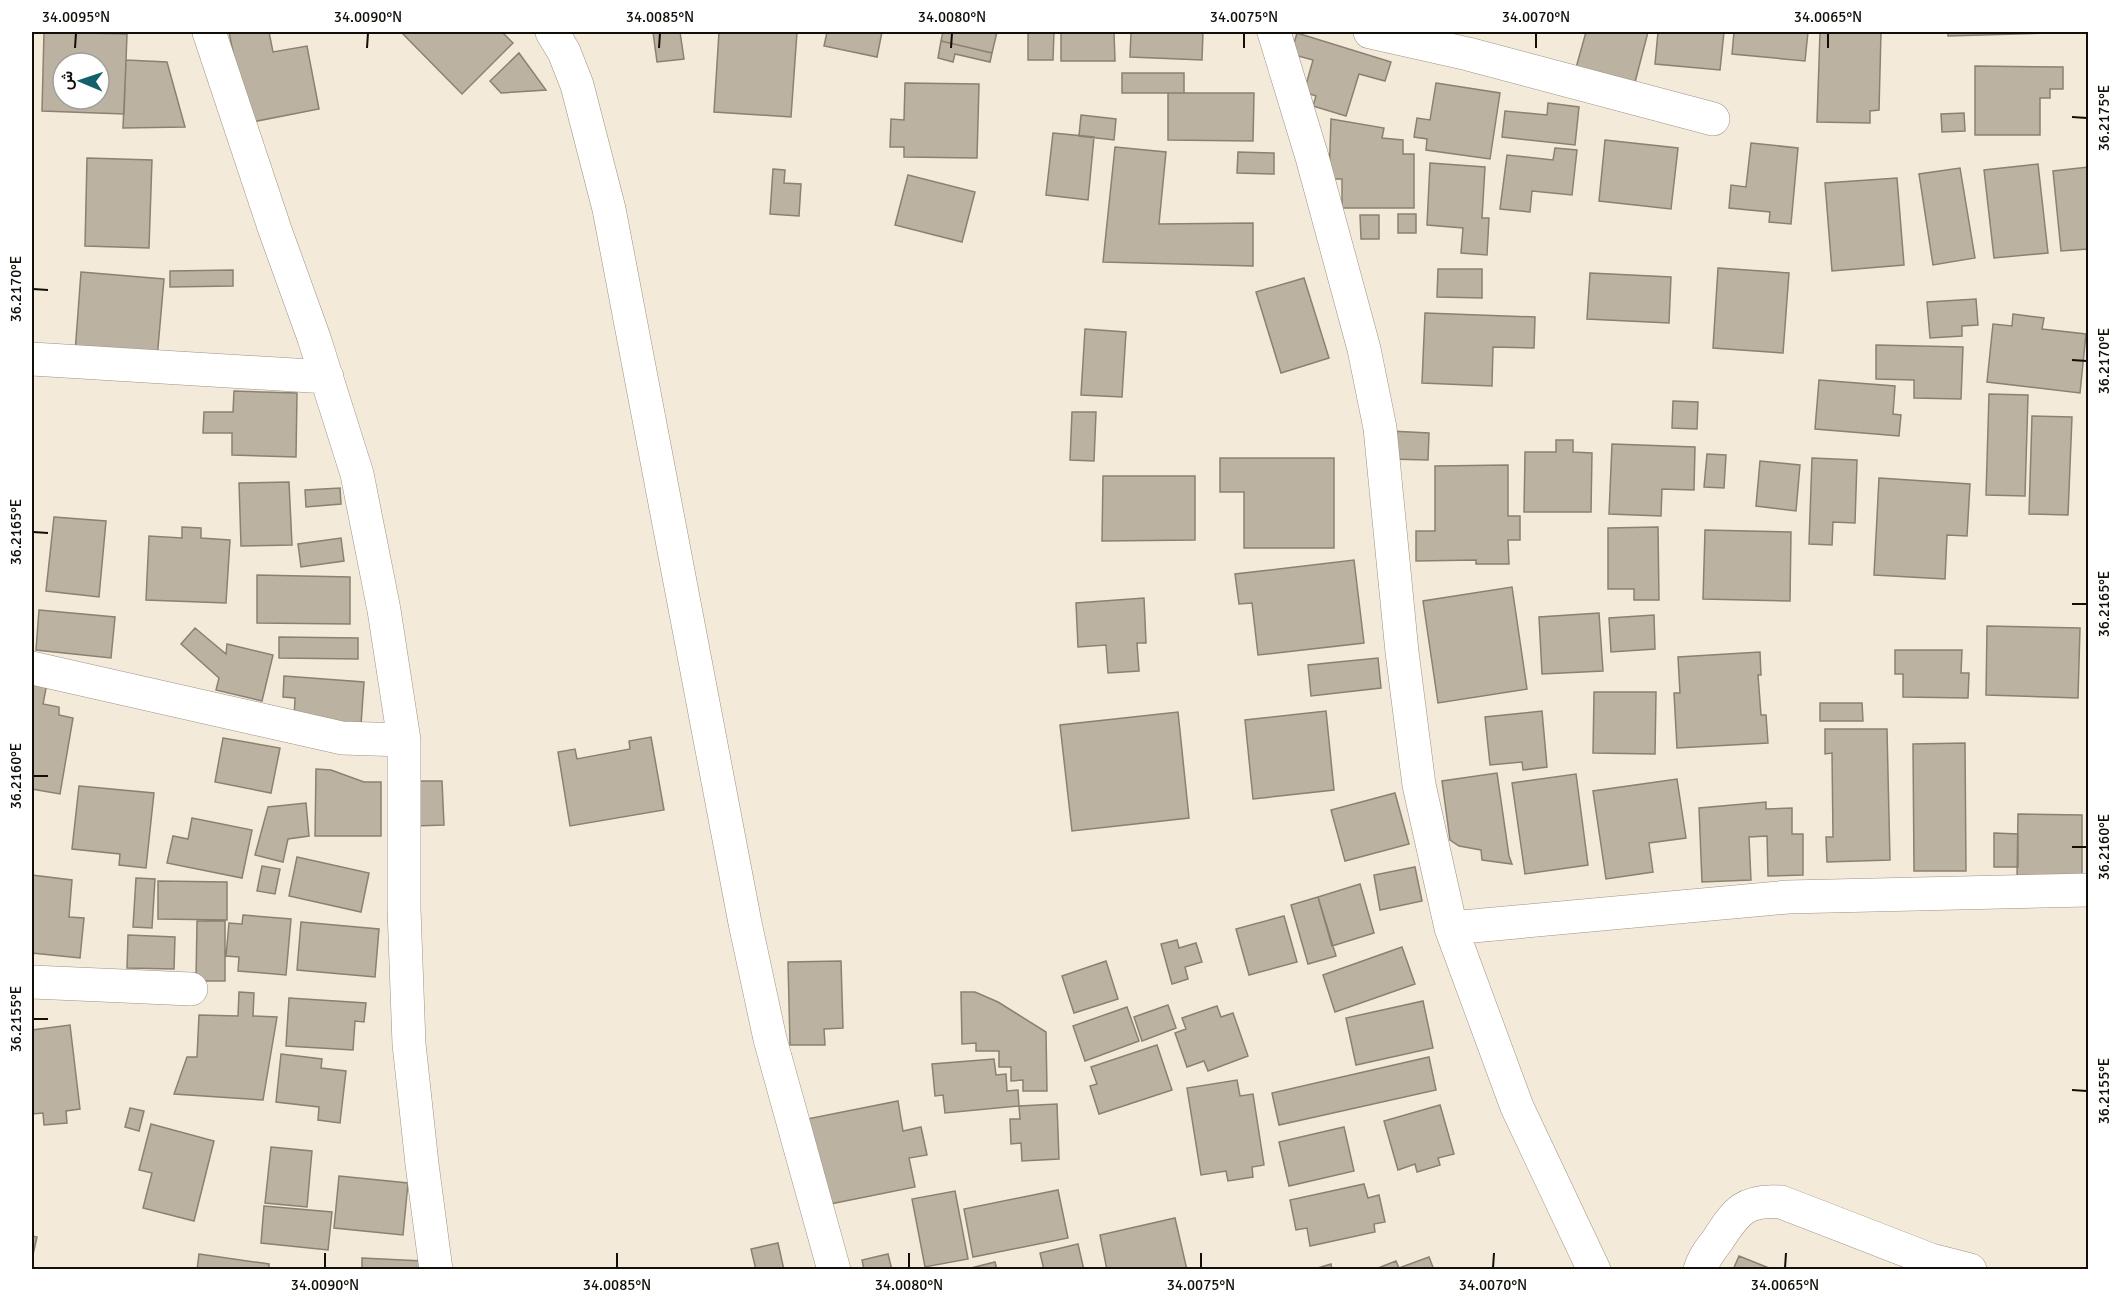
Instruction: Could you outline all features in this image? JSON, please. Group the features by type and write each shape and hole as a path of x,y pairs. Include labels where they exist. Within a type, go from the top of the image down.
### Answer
{"street":[{"path":"209,32 327,377 357,474 384,610 404,740 404,909 409,1044 436,1269"},
{"path":"552,32 564,52 578,85 609,209 745,923 770,1039 834,1269"},
{"path":"1274,32 1312,157 1367,360 1380,428 1402,652 1419,785 1451,928 1517,1107 1594,1269"},
{"path":"1370,32 1468,54 1713,119"},
{"path":"32,359 327,377"},
{"path":"32,668 342,738 404,740"},
{"path":"1451,928 1788,897 2088,891"},
{"path":"32,982 191,989"},
{"path":"1695,1267 1740,1210 1763,1200 1781,1202 1931,1260 1970,1269"}],"building":[{"path":"44,32 127,34 124,114 42,111"},
{"path":"229,32 269,32 273,52 307,46 319,109 247,123"},
{"path":"401,32 502,32 513,43 462,94"},
{"path":"653,32 680,32 684,59 657,62"},
{"path":"719,32 797,32 791,117 714,112"},
{"path":"827,32 882,32 877,57 824,46"},
{"path":"943,32 997,32 992,53 941,41"},
{"path":"1028,32 1054,32 1053,60 1028,60"},
{"path":"1061,32 1114,32 1115,61 1061,61"},
{"path":"1131,32 1203,32 1202,60 1130,57"},
{"path":"1586,32 1648,32 1633,90 1574,75"},
{"path":"1658,32 1724,32 1720,70 1655,64"},
{"path":"1734,32 1808,32 1805,61 1732,54"},
{"path":"1820,32 1881,32 1879,110 1870,111 1870,123 1817,122"},
{"path":"1948,32 2049,32 2049,33 1948,36"},
{"path":"1297,33 1391,62 1385,81 1359,74 1346,116 1313,106 1316,96 1304,92 1313,60 1291,54"},
{"path":"941,41 992,53 990,62 955,54 953,62 938,58"},
{"path":"519,53 546,90 501,93 490,81"},
{"path":"126,60 167,62 185,127 123,128"},
{"path":"1975,66 2063,67 2063,89 2050,89 2050,98 2040,98 2040,135 1975,135"},
{"path":"1122,73 1184,73 1184,93 1122,93"},
{"path":"905,83 979,84 977,158 904,157 904,147 890,147 891,119 904,120"},
{"path":"1436,83 1500,93 1490,159 1426,150 1427,139 1414,137 1417,118 1430,120"},
{"path":"1168,93 1254,93 1253,141 1168,140"},
{"path":"1548,103 1579,107 1575,145 1502,137 1505,111 1547,115"},
{"path":"1964,113 1965,131 1942,132 1941,114"},
{"path":"1081,115 1116,119 1114,140 1079,136"},
{"path":"1331,119 1384,128 1382,138 1403,140 1403,154 1414,154 1414,208 1342,208 1342,179 1329,179"},
{"path":"1053,133 1094,137 1088,200 1046,195"},
{"path":"1605,140 1678,148 1671,209 1599,201"},
{"path":"1751,143 1798,148 1791,224 1769,222 1770,212 1729,208 1731,185 1746,187"},
{"path":"1115,147 1166,152 1159,224 1253,223 1253,266 1103,262"},
{"path":"1555,148 1577,150 1572,195 1532,191 1530,212 1500,209 1507,155 1553,160"},
{"path":"1238,152 1274,153 1274,174 1237,173"},
{"path":"87,158 152,160 149,248 85,246"},
{"path":"1430,163 1485,167 1482,218 1489,218 1487,255 1461,253 1463,228 1427,225"},
{"path":"2038,164 2048,253 1994,258 1984,170"},
{"path":"2088,167 2088,249 2061,251 2053,171"},
{"path":"1960,168 1975,258 1933,265 1919,174"},
{"path":"773,169 785,170 784,183 801,184 799,216 770,214"},
{"path":"908,175 975,192 962,242 895,225"},
{"path":"1897,178 1904,265 1832,271 1825,183"},
{"path":"1398,214 1416,214 1416,233 1398,233"},
{"path":"1360,215 1379,215 1379,239 1361,239"},
{"path":"1718,268 1789,273 1783,353 1713,348"},
{"path":"1438,269 1482,269 1482,298 1437,297"},
{"path":"233,270 233,286 170,287 170,271"},
{"path":"81,272 164,279 157,359 75,353"},
{"path":"1590,273 1671,277 1669,323 1587,319"},
{"path":"1304,278 1329,358 1281,373 1256,292"},
{"path":"1976,299 1978,325 1962,326 1962,336 1930,338 1927,302"},
{"path":"1425,313 1535,317 1534,348 1493,347 1492,386 1422,383"},
{"path":"2013,314 2044,318 2042,329 2086,334 2080,393 1987,382 1993,324 2012,326"},
{"path":"1085,329 1126,332 1122,397 1081,395"},
{"path":"1876,345 1963,347 1961,399 1914,398 1914,380 1876,379"},
{"path":"1819,380 1895,386 1893,414 1901,415 1899,436 1815,429"},
{"path":"234,391 297,393 296,457 232,455 232,433 203,433 204,412 233,412"},
{"path":"1989,394 2028,395 2025,496 1986,495"},
{"path":"1673,401 1698,402 1697,429 1672,428"},
{"path":"1072,412 1096,412 1094,461 1070,460"},
{"path":"2032,416 2072,417 2068,515 2029,514"},
{"path":"1390,431 1429,433 1428,460 1389,459"},
{"path":"1556,440 1573,440 1573,452 1592,453 1591,512 1524,512 1525,452 1556,452"},
{"path":"1612,444 1695,447 1694,490 1662,489 1661,516 1609,514"},
{"path":"1707,454 1726,455 1724,488 1704,487"},
{"path":"1220,458 1334,458 1334,548 1244,548 1244,492 1220,492"},
{"path":"1812,458 1857,460 1855,523 1833,522 1832,545 1809,544"},
{"path":"1760,461 1800,465 1796,511 1756,506"},
{"path":"1508,465 1508,516 1520,516 1520,540 1508,540 1509,564 1476,564 1476,560 1416,561 1416,531 1435,531 1435,466"},
{"path":"1103,476 1195,476 1195,540 1102,541"},
{"path":"1879,478 1970,484 1967,536 1947,535 1945,579 1874,575"},
{"path":"289,482 292,545 241,546 239,483"},
{"path":"340,488 341,504 306,507 305,490"},
{"path":"54,517 106,521 99,597 46,591"},
{"path":"182,527 201,528 201,538 230,540 226,603 146,600 149,536 182,538"},
{"path":"1658,527 1659,600 1634,600 1634,589 1608,589 1608,528"},
{"path":"1705,530 1791,532 1790,601 1703,599"},
{"path":"341,538 344,561 301,567 298,544"},
{"path":"1354,560 1364,643 1258,655 1252,603 1239,604 1235,574"},
{"path":"257,575 350,577 350,624 257,623"},
{"path":"1512,587 1527,689 1438,703 1423,601"},
{"path":"1144,598 1146,643 1137,643 1139,671 1108,673 1106,645 1078,647 1076,603"},
{"path":"39,610 115,617 111,658 36,650"},
{"path":"1599,613 1603,671 1542,674 1539,617"},
{"path":"1654,615 1655,649 1611,652 1609,618"},
{"path":"1987,626 2080,628 2078,698 1986,695"},
{"path":"195,628 226,654 227,644 273,655 262,701 216,690 219,678 181,644"},
{"path":"279,637 358,638 358,659 279,658"},
{"path":"1895,650 1962,650 1961,673 1969,673 1968,698 1903,697 1903,674 1895,674"},
{"path":"1760,652 1761,675 1758,675 1761,715 1766,715 1768,743 1677,748 1674,693 1680,693 1678,657"},
{"path":"1378,658 1381,688 1311,696 1308,665"},
{"path":"284,676 364,682 361,725 294,720 295,698 283,697"},
{"path":"32,680 47,683 43,704 59,707 59,715 73,718 60,794 32,789"},
{"path":"1594,692 1656,692 1655,754 1593,753"},
{"path":"1820,703 1862,703 1863,721 1820,721"},
{"path":"1326,711 1334,790 1253,799 1245,720"},
{"path":"1542,711 1547,767 1523,770 1522,762 1490,765 1485,717"},
{"path":"1178,712 1189,818 1072,831 1060,725"},
{"path":"1825,729 1887,729 1890,860 1827,862 1826,837 1833,837 1832,753 1825,754"},
{"path":"651,737 664,810 570,826 558,752 575,749 577,759 630,749 629,741"},
{"path":"223,738 280,748 271,793 215,782"},
{"path":"1965,743 1966,871 1914,871 1913,744"},
{"path":"316,769 331,770 364,782 381,782 381,836 315,836"},
{"path":"1497,773 1512,864 1482,860 1481,850 1459,846 1450,840 1442,781"},
{"path":"1576,774 1588,865 1525,874 1512,783"},
{"path":"1677,779 1686,838 1649,843 1653,872 1606,879 1593,791"},
{"path":"414,781 442,781 444,825 415,826"},
{"path":"79,786 154,793 146,868 119,865 120,854 72,849"},
{"path":"1395,793 1409,844 1345,861 1331,810"},
{"path":"1766,802 1766,809 1792,808 1792,834 1803,834 1803,875 1768,876 1767,836 1749,837 1751,880 1702,882 1699,808"},
{"path":"306,803 309,836 288,839 283,862 255,855 268,807"},
{"path":"2018,814 2082,815 2082,879 2017,879"},
{"path":"192,818 252,830 242,878 167,863 173,836 188,839"},
{"path":"1994,833 2018,834 2018,867 1994,867"},
{"path":"297,857 369,873 361,912 289,896"},
{"path":"262,866 280,869 275,894 257,891"},
{"path":"1415,867 1422,901 1380,910 1374,875"},
{"path":"32,875 72,880 69,917 84,918 80,958 32,953"},
{"path":"136,878 155,879 152,928 133,927"},
{"path":"158,881 227,882 227,920 158,919"},
{"path":"1360,884 1374,933 1332,946 1318,897"},
{"path":"1318,897 1336,956 1308,964 1291,905"},
{"path":"243,915 291,919 286,975 238,971 239,957 226,956 229,923 242,924"},
{"path":"1284,916 1297,962 1249,975 1236,929"},
{"path":"197,921 225,921 225,981 196,981"},
{"path":"301,922 379,929 375,977 297,970"},
{"path":"128,935 175,937 174,969 127,968"},
{"path":"1177,940 1179,948 1196,943 1202,962 1185,967 1188,979 1172,984 1161,944"},
{"path":"1402,947 1415,984 1335,1012 1323,975"},
{"path":"841,961 843,1028 824,1029 825,1045 790,1045 788,962"},
{"path":"1106,961 1118,999 1074,1013 1062,976"},
{"path":"239,992 254,993 253,1016 277,1017 263,1100 174,1094 187,1057 197,1057 199,1015 238,1016"},
{"path":"961,992 975,992 998,1002 1046,1032 1047,1091 1023,1091 1023,1080 1011,1081 1011,1067 999,1067 999,1051 976,1051 976,1043 962,1044"},
{"path":"289,998 366,1003 364,1022 355,1021 353,1050 286,1046"},
{"path":"1423,1001 1433,1048 1356,1065 1346,1018"},
{"path":"1168,1005 1176,1028 1142,1041 1134,1017"},
{"path":"1217,1006 1221,1017 1233,1013 1248,1056 1208,1071 1204,1061 1187,1067 1175,1033 1186,1029 1182,1018"},
{"path":"1127,1007 1139,1041 1085,1061 1073,1026"},
{"path":"70,1025 80,1109 66,1111 67,1123 44,1125 43,1113 32,1114 32,1030"},
{"path":"1157,1045 1172,1090 1099,1114 1090,1086 1097,1084 1091,1067"},
{"path":"281,1054 322,1059 321,1068 346,1071 340,1123 318,1120 319,1107 276,1102"},
{"path":"1429,1057 1436,1090 1279,1125 1272,1093"},
{"path":"994,1059 996,1075 1006,1074 1007,1091 1018,1090 1019,1106 945,1113 943,1095 935,1096 932,1064"},
{"path":"1237,1080 1240,1096 1253,1094 1264,1165 1252,1167 1253,1177 1228,1181 1226,1171 1201,1175 1187,1088"},
{"path":"898,1101 903,1131 921,1127 927,1155 909,1158 915,1187 825,1205 807,1119"},
{"path":"1057,1104 1059,1159 1022,1161 1021,1143 1011,1144 1010,1119 1020,1119 1019,1106"},
{"path":"1440,1105 1454,1154 1438,1158 1440,1165 1417,1172 1415,1164 1398,1170 1384,1121"},
{"path":"130,1108 144,1111 139,1131 125,1127"},
{"path":"151,1124 214,1141 194,1221 143,1208 152,1173 139,1170"},
{"path":"1344,1127 1354,1171 1289,1186 1279,1142"},
{"path":"271,1147 312,1151 307,1207 265,1203"},
{"path":"339,1176 408,1183 403,1235 334,1228"},
{"path":"1364,1184 1368,1198 1379,1195 1385,1222 1374,1224 1375,1232 1310,1246 1307,1228 1296,1230 1290,1200"},
{"path":"1058,1190 1068,1238 973,1257 964,1209"},
{"path":"955,1191 968,1259 925,1267 912,1199"},
{"path":"264,1206 332,1212 328,1250 261,1243"},
{"path":"1175,1218 1187,1270 1107,1270 1100,1235"},
{"path":"32,1236 37,1237 32,1259"},
{"path":"778,1243 784,1270 756,1270 751,1249"},
{"path":"1078,1244 1084,1270 1044,1270 1040,1253"},
{"path":"199,1254 269,1264 269,1270 197,1270"},
{"path":"888,1254 892,1270 864,1270 862,1260"},
{"path":"1739,1256 1774,1270 1733,1270"},
{"path":"1429,1257 1434,1270 1373,1270 1396,1261 1399,1268"},
{"path":"362,1258 423,1261 423,1270 362,1270"},
{"path":"995,1262 997,1270 963,1270"},
{"path":"1331,1264 1332,1270 1311,1270"}]}
